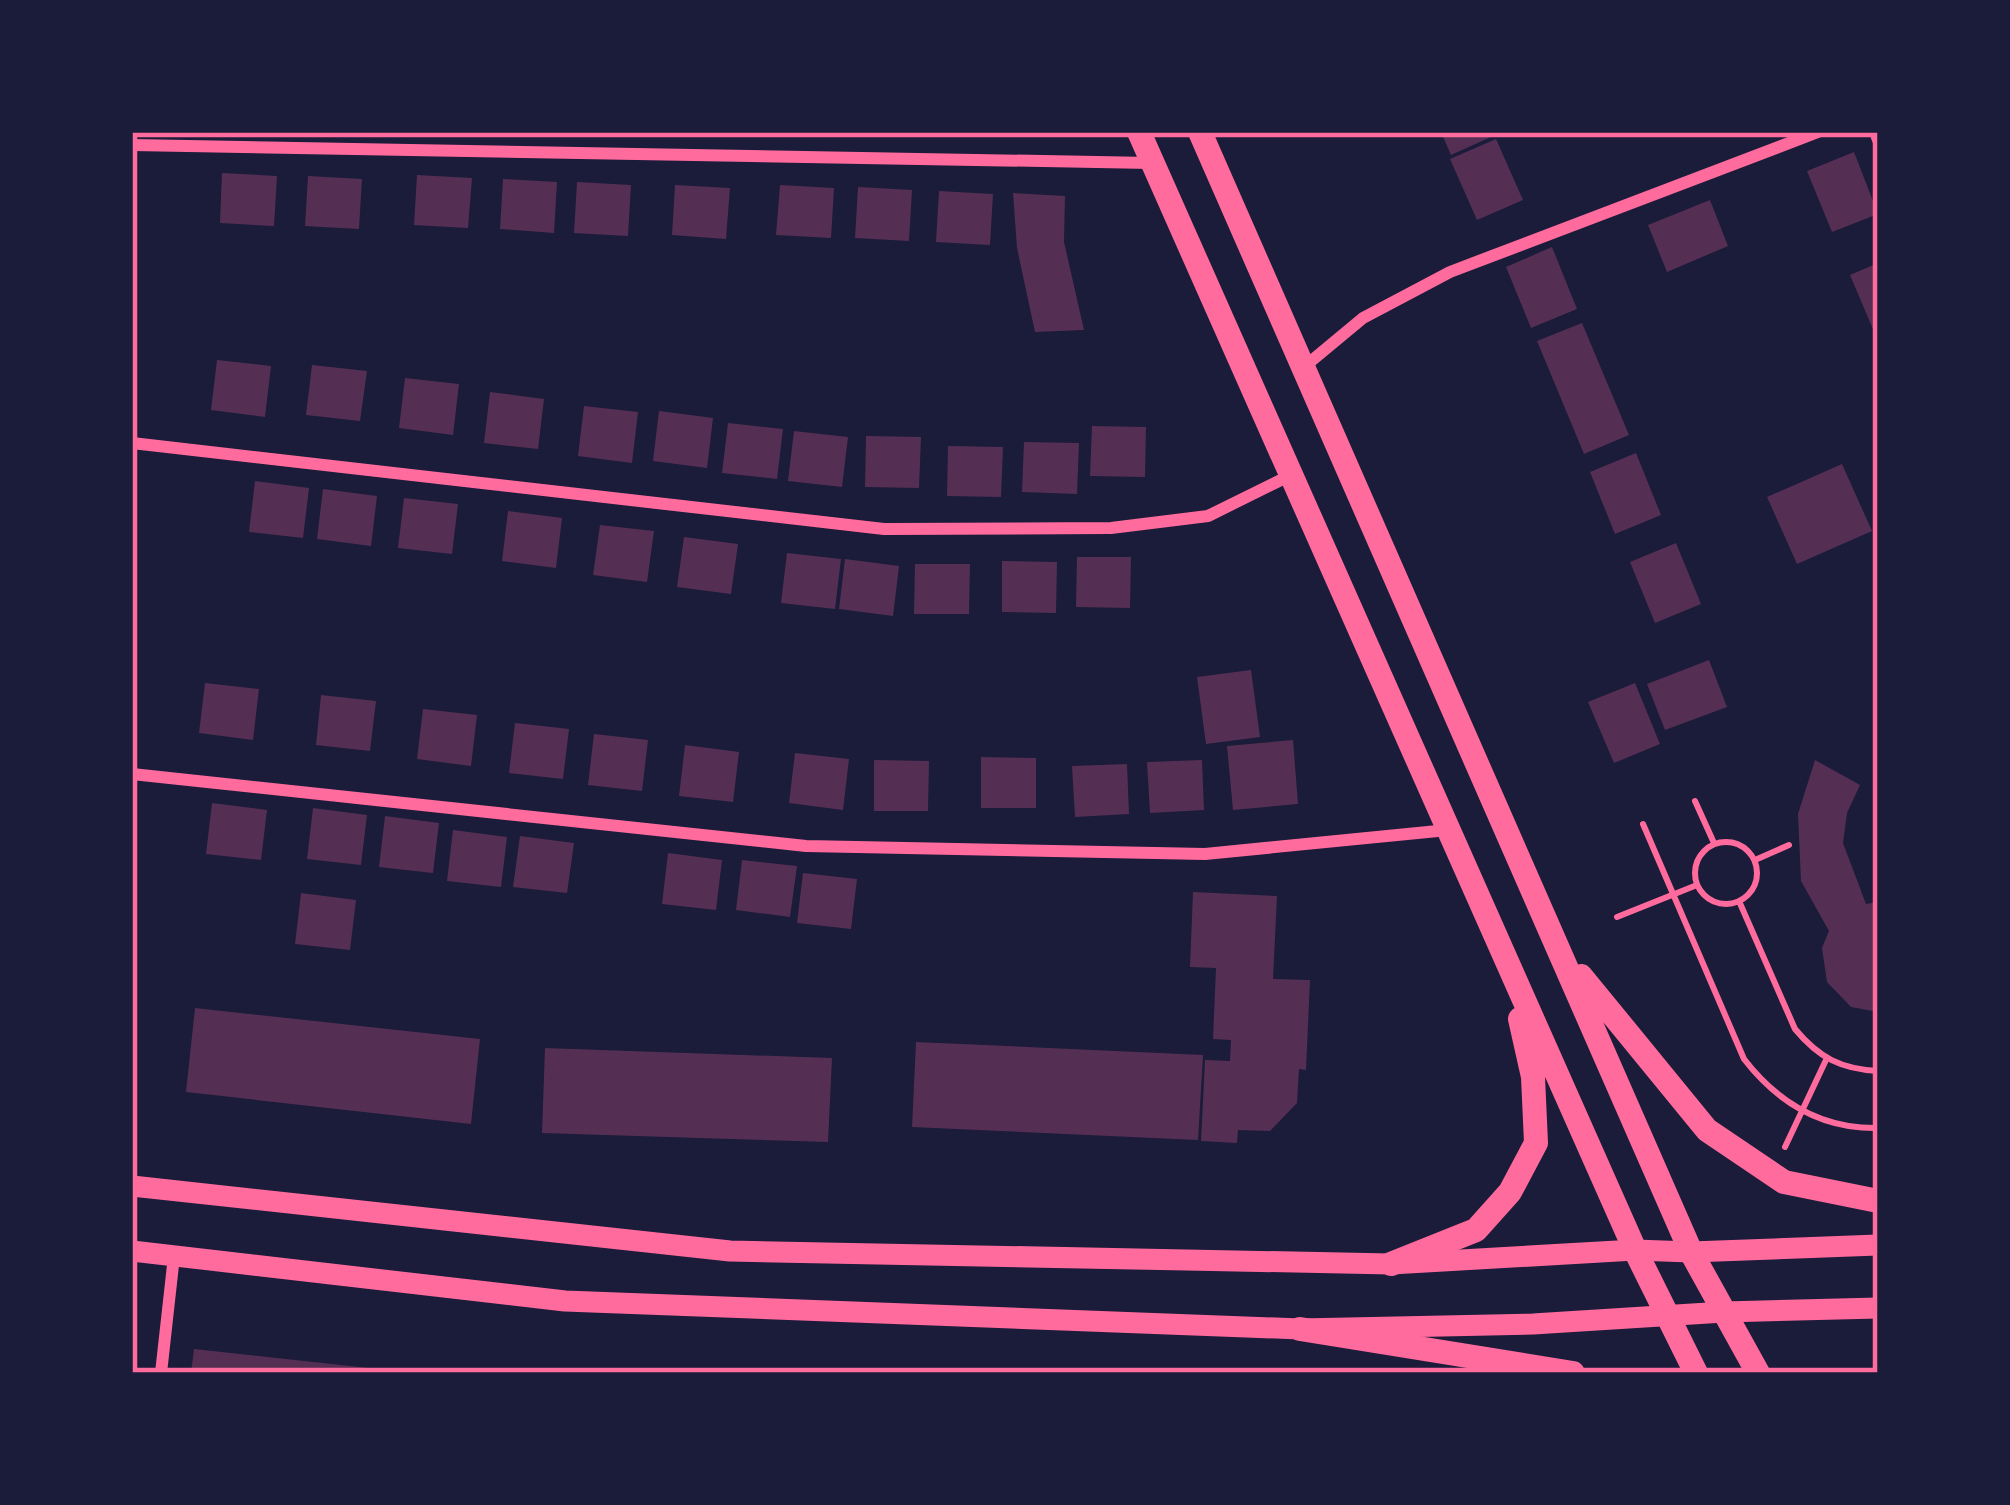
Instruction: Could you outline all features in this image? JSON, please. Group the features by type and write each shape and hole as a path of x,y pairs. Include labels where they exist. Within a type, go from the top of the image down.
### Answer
{"highway":[{"path":"1139,132 1635,1250 1696,1373"},
{"path":"1200,132 1691,1252 1758,1373"},
{"path":"1561,951 1707,1130 1784,1182 1878,1202"},
{"path":"1391,1264 1476,1230 1510,1192 1536,1143 1532,1077 1510,970"},
{"path":"1300,1329 1573,1373"}],"main road":[{"path":"132,1186 730,1251 1391,1264 1635,1250 1878,1245"},
{"path":"132,1251 565,1301 1300,1329 1878,1308"}],"street":[{"path":"1304,367 1363,318 1450,272 1818,132"},
{"path":"132,146 1152,163"},
{"path":"132,442 884,529 1111,528 1208,516 1289,476"},
{"path":"132,774 806,846 1205,854 1448,830"},
{"path":"161,1373 174,1256"}],"path":[{"path":"1695,801 1714,843"},
{"path":"1642,824 1744,1059 1767,1089 1843,1129 1878,1128"},
{"path":"1735,842 1755,860 1755,886 1739,901 1710,900 1697,885 1695,866 1714,843 1735,842"},
{"path":"1755,860 1789,845"},
{"path":"1617,917 1697,885"},
{"path":"1739,901 1796,1029 1826,1060 1878,1070"},
{"path":"1785,1147 1826,1060"}],"building":[{"path":"1441,132 1502,132 1451,155"},
{"path":"1496,139 1523,200 1477,220 1450,159"},
{"path":"1854,152 1878,214 1832,232 1807,171"},
{"path":"222,173 277,176 274,226 220,223"},
{"path":"417,175 472,178 468,228 414,225"},
{"path":"308,176 362,179 359,229 305,226"},
{"path":"503,179 557,182 554,233 500,229"},
{"path":"577,182 631,185 628,236 574,233"},
{"path":"675,185 730,188 726,239 672,235"},
{"path":"780,185 834,188 831,238 776,235"},
{"path":"858,187 912,190 909,241 855,238"},
{"path":"939,191 993,194 990,245 936,242"},
{"path":"1013,193 1065,196 1064,242 1084,330 1035,332 1017,248"},
{"path":"1710,200 1728,246 1667,272 1648,225"},
{"path":"1552,247 1577,309 1531,328 1506,267"},
{"path":"1878,263 1878,341 1850,275"},
{"path":"1582,323 1629,435 1584,454 1537,341"},
{"path":"217,360 271,366 265,417 211,410"},
{"path":"312,365 367,371 360,421 306,415"},
{"path":"405,378 459,384 453,435 399,428"},
{"path":"490,392 544,399 538,449 484,443"},
{"path":"584,406 638,412 632,463 578,456"},
{"path":"659,411 713,418 707,468 653,461"},
{"path":"728,423 783,429 777,479 722,473"},
{"path":"1092,426 1146,427 1145,477 1090,476"},
{"path":"794,431 848,437 842,487 788,481"},
{"path":"866,436 921,437 919,488 865,487"},
{"path":"1024,442 1079,443 1077,494 1022,492"},
{"path":"948,446 1003,447 1001,497 947,496"},
{"path":"1636,453 1661,515 1615,534 1590,472"},
{"path":"1842,464 1872,531 1797,564 1767,497"},
{"path":"255,481 309,488 303,538 249,532"},
{"path":"323,489 377,496 371,546 317,539"},
{"path":"404,498 458,504 452,554 398,548"},
{"path":"508,511 562,518 556,568 502,561"},
{"path":"600,525 654,531 647,582 593,575"},
{"path":"684,537 738,544 731,594 677,587"},
{"path":"1676,543 1701,604 1655,623 1630,562"},
{"path":"787,553 841,559 835,609 781,603"},
{"path":"1077,557 1131,557 1130,608 1076,607"},
{"path":"845,559 899,566 893,616 839,609"},
{"path":"1002,561 1057,562 1056,613 1002,612"},
{"path":"915,564 970,564 969,614 914,614"},
{"path":"1709,660 1727,707 1665,730 1647,684"},
{"path":"1251,670 1260,737 1206,744 1197,677"},
{"path":"205,683 259,689 253,740 199,733"},
{"path":"1635,683 1660,744 1614,763 1588,702"},
{"path":"321,695 376,701 370,751 316,745"},
{"path":"423,709 477,715 471,766 417,759"},
{"path":"515,723 569,729 563,779 509,773"},
{"path":"594,734 648,740 642,791 588,785"},
{"path":"1293,740 1298,804 1233,810 1227,746"},
{"path":"685,745 739,752 733,802 679,796"},
{"path":"795,753 849,759 843,810 789,803"},
{"path":"981,757 1036,758 1036,808 981,808"},
{"path":"874,760 929,761 928,811 874,811"},
{"path":"1202,760 1204,810 1150,813 1147,762"},
{"path":"1815,760 1860,785 1847,813 1843,843 1866,904 1878,902 1878,1012 1851,1007 1827,982 1822,948 1829,931 1801,881 1798,814"},
{"path":"1127,764 1129,814 1075,817 1072,766"},
{"path":"212,803 267,810 261,860 206,854"},
{"path":"313,808 367,815 361,865 307,859"},
{"path":"385,816 439,823 433,873 379,867"},
{"path":"453,830 507,837 501,887 447,881"},
{"path":"520,836 574,843 567,893 513,887"},
{"path":"668,853 722,860 716,910 662,904"},
{"path":"742,860 797,866 790,917 736,910"},
{"path":"803,873 857,879 851,929 797,923"},
{"path":"1193,892 1277,896 1273,979 1310,980 1306,1070 1299,1069 1297,1103 1270,1131 1238,1130 1237,1143 1201,1141 1205,1060 1230,1061 1231,1040 1213,1039 1216,968 1190,967"},
{"path":"301,893 356,900 350,950 295,944"},
{"path":"195,1008 480,1039 471,1124 186,1092"},
{"path":"916,1042 1203,1055 1198,1140 912,1127"},
{"path":"545,1048 832,1058 828,1142 542,1133"},
{"path":"194,1349 387,1370 387,1373 191,1373"}]}
